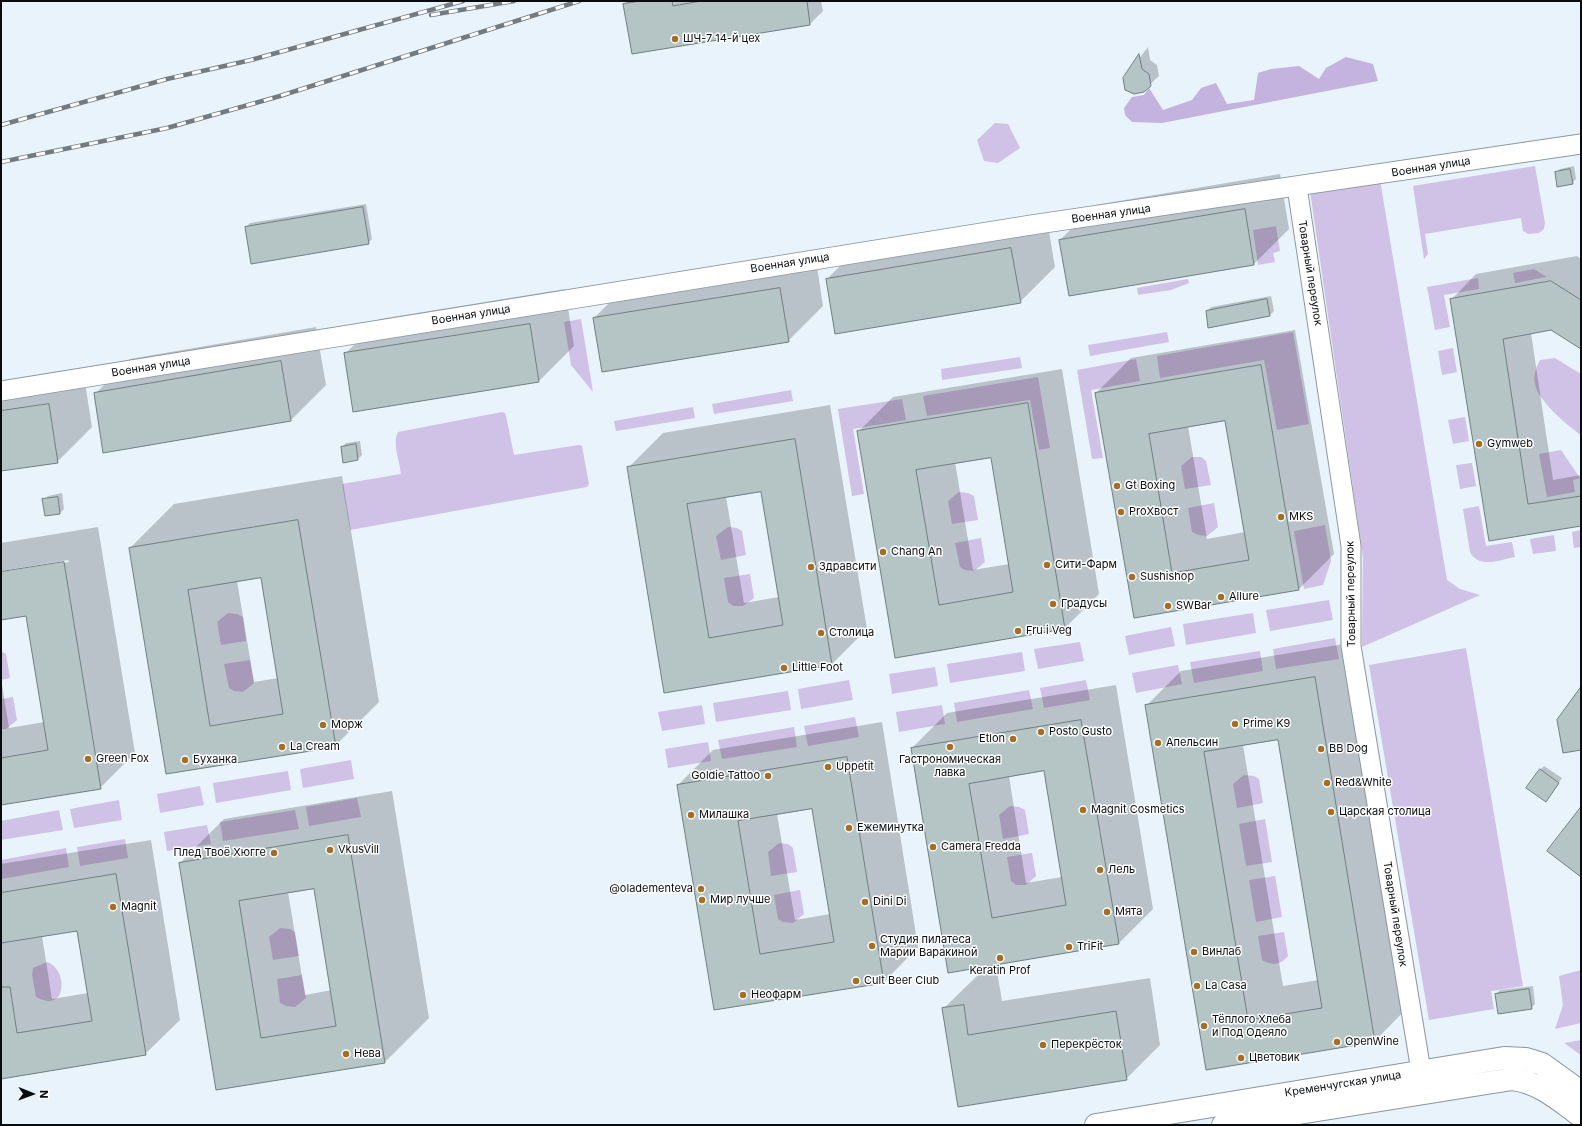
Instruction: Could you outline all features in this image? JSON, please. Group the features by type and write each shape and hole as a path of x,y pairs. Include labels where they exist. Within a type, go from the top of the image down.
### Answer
{"street":[{"name":"Военная улица","path":"1,390 1031,225 1581,144"},
{"name":"Товарный переулок","path":"1297,187 1351,546 1351,646 1421,1071"},
{"name":"Кременчугская улица","path":"1096,1125 1504,1058 1526,1059 1542,1064 1581,1092"},
{"name":"Кременчугская улица","path":"1223,1125 1512,1079 1526,1081 1541,1088 1581,1116"}],"shaded area":[{"path":"1346,57 1373,64 1378,81 1162,123 1132,122 1125,115 1124,108 1132,97 1144,95 1149,88 1163,110 1192,100 1201,88 1216,83 1227,104 1254,100 1258,73 1271,69 1299,66 1319,79 1326,68"},
{"path":"995,123 1008,124 1020,148 998,163 984,161 977,140"},
{"path":"1535,166 1545,223 1544,229 1539,233 1528,234 1523,231 1521,218 1425,234 1428,254 1424,259 1413,186"},
{"path":"1380,180 1447,580 1460,589 1480,595 1362,647 1363,557 1310,191"},
{"path":"1276,226 1280,251 1273,253 1275,262 1258,265 1253,230"},
{"path":"1534,269 1547,277 1515,283 1513,273"},
{"path":"1478,278 1479,289 1444,295 1450,327 1435,330 1427,287"},
{"path":"1188,279 1189,283 1171,290 1138,295 1137,288"},
{"path":"581,319 593,392 571,365 564,322"},
{"path":"1167,332 1169,342 1090,356 1088,345"},
{"path":"1293,332 1309,424 1277,430 1264,360 1160,378 1157,356"},
{"path":"1453,348 1457,372 1442,375 1438,351"},
{"path":"1020,357 1022,368 942,380 941,369"},
{"path":"1555,358 1581,374 1581,435 1547,405 1537,390 1534,381 1536,369 1540,360"},
{"path":"1136,359 1140,381 1091,390 1103,458 1092,459 1077,370"},
{"path":"1038,377 1050,448 1039,450 1030,400 927,416 923,396"},
{"path":"791,390 793,401 714,414 712,404"},
{"path":"902,399 906,420 853,429 864,494 852,496 838,409"},
{"path":"693,407 695,418 616,431 614,421"},
{"path":"502,412 505,413 506,416 514,455 579,445 582,446 589,484 587,487 350,530 342,484 401,474 396,447 396,436 398,432"},
{"path":"1465,417 1469,441 1453,444 1448,420"},
{"path":"1561,450 1580,478 1573,480 1575,492 1547,497 1539,454"},
{"path":"1192,457 1201,457 1206,461 1211,485 1185,489 1181,466"},
{"path":"1472,463 1476,486 1460,489 1456,465"},
{"path":"959,492 968,493 974,496 978,520 952,524 948,501"},
{"path":"1214,503 1218,527 1207,536 1198,535 1192,532 1188,508"},
{"path":"1479,506 1486,546 1512,542 1515,557 1484,562 1474,557 1470,552 1463,509"},
{"path":"1325,525 1331,561 1323,585 1304,589 1294,531"},
{"path":"728,527 737,528 742,531 746,555 721,560 716,536"},
{"path":"1581,530 1581,547 1574,548 1572,532"},
{"path":"1554,535 1556,551 1533,554 1530,539"},
{"path":"981,538 985,562 974,571 965,570 960,567 955,543"},
{"path":"750,574 754,598 743,606 733,606 728,602 724,578"},
{"path":"1329,600 1333,620 1270,631 1266,610"},
{"path":"228,613 237,614 243,617 246,641 221,645 217,622"},
{"path":"1253,613 1256,633 1186,645 1183,624"},
{"path":"1171,627 1175,646 1129,655 1125,636"},
{"path":"1335,638 1339,659 1276,669 1273,649"},
{"path":"1080,642 1084,661 1038,669 1034,649"},
{"path":"1466,648 1523,986 1491,991 1494,1009 1429,1020 1369,665"},
{"path":"1,651 6,654 10,678 1,680"},
{"path":"1260,651 1263,671 1194,683 1190,662"},
{"path":"1022,652 1025,671 950,683 947,664"},
{"path":"250,660 254,683 243,692 234,691 229,688 224,664"},
{"path":"1178,665 1182,684 1136,693 1132,673"},
{"path":"935,667 938,686 892,694 889,674"},
{"path":"849,680 853,700 801,709 798,689"},
{"path":"1086,680 1090,700 1044,708 1040,688"},
{"path":"1029,690 1033,709 957,722 954,703"},
{"path":"788,691 791,710 716,722 713,703"},
{"path":"13,697 17,720 6,729 1,729 1,699"},
{"path":"702,705 705,724 662,731 658,712"},
{"path":"942,705 945,724 899,732 896,712"},
{"path":"855,717 859,737 808,746 804,726"},
{"path":"794,727 797,747 722,759 718,740"},
{"path":"708,742 711,761 668,768 665,749"},
{"path":"351,760 354,779 303,788 300,769"},
{"path":"288,771 291,790 216,803 213,783"},
{"path":"1244,775 1254,776 1259,779 1263,803 1237,808 1233,784"},
{"path":"200,786 204,805 160,813 157,794"},
{"path":"357,798 361,817 309,826 306,807"},
{"path":"119,800 122,820 74,828 70,809"},
{"path":"1010,806 1019,807 1025,810 1029,834 1003,839 999,815"},
{"path":"59,810 63,830 1,840 1,821"},
{"path":"295,810 299,829 223,841 220,822"},
{"path":"1265,819 1272,862 1246,866 1239,824"},
{"path":"207,825 211,844 167,851 164,832"},
{"path":"125,839 128,858 80,866 77,847"},
{"path":"779,843 788,844 793,848 797,872 771,876 768,852"},
{"path":"66,848 69,867 1,879 1,860"},
{"path":"1032,853 1036,876 1026,885 1016,885 1011,881 1007,857"},
{"path":"1275,876 1282,917 1256,922 1249,880"},
{"path":"800,890 804,914 793,923 783,922 778,919 774,895"},
{"path":"280,928 290,929 295,932 299,956 273,960 269,937"},
{"path":"1284,932 1288,956 1276,964 1262,960 1258,936"},
{"path":"47,962 54,966 59,973 61,988 59,995 54,1000 47,1001 36,997 32,975 33,968"},
{"path":"1581,970 1581,1023 1555,1029 1563,1005 1559,976"},
{"path":"302,975 306,998 295,1007 286,1006 280,1003 277,979"},
{"path":"1581,1040 1581,1055 1564,1043"}],"building":[{"name":"ШЧ-7 14-й цех","path":"641,1 672,1 673,6 701,1 807,1 810,25 632,54 623,4"},
{"path":"1139,54 1142,69 1149,74 1151,86 1144,92 1134,94 1125,90 1123,78"},
{"path":"1570,169 1573,184 1557,187 1555,172"},
{"path":"363,207 369,244 251,264 245,227"},
{"path":"1245,209 1254,265 1069,296 1059,240"},
{"path":"1011,248 1021,303 835,334 826,279"},
{"path":"1551,281 1581,300 1581,349 1551,330 1503,339 1528,504 1581,496 1581,526 1489,541 1450,299"},
{"path":"780,288 789,342 602,372 593,318"},
{"path":"1267,299 1270,316 1208,328 1206,311"},
{"path":"530,324 539,382 353,412 344,353"},
{"path":"281,361 291,421 103,453 94,393"},
{"path":"1261,365 1299,590 1134,618 1095,393","holes":["1225,421 1249,560 1172,573 1149,434"]},
{"path":"1028,403 1065,629 895,658 857,431","holes":["991,458 1013,592 939,605 916,470"]},
{"path":"49,404 58,463 1,471 1,411"},
{"path":"795,439 832,665 664,693 627,467","holes":["761,492 783,625 709,638 687,504"]},
{"path":"356,444 358,460 343,463 341,447"},
{"path":"58,497 60,514 45,516 42,499"},
{"path":"298,520 336,747 166,774 129,548","holes":["261,578 283,714 210,726 188,590"]},
{"path":"64,562 101,789 1,805 1,758 48,750 26,616 1,620 1,572"},
{"path":"1315,677 1375,1042 1206,1070 1145,705","holes":["1278,740 1322,1008 1248,1020 1204,752"]},
{"path":"1581,687 1581,750 1563,753 1557,720"},
{"path":"1081,720 1119,944 948,973 911,748","holes":["1044,771 1066,905 992,918 969,784"]},
{"path":"847,757 884,983 714,1010 677,785","holes":["812,809 834,942 760,954 738,821"]},
{"path":"1540,769 1559,783 1546,802 1526,788"},
{"path":"1581,807 1581,877 1547,851"},
{"path":"348,835 385,1063 216,1090 179,863","holes":["314,889 336,1026 261,1038 239,901"]},
{"path":"116,874 146,1055 1,1079 1,987 10,987 17,1033 92,1021 77,931 1,943 1,893"},
{"path":"1529,989 1532,1009 1498,1014 1495,994"},
{"path":"964,1005 968,1035 1116,1011 1127,1080 958,1107 942,1008"}],"railway":[{"path":"1,125 167,79 251,60 463,1"},
{"path":"431,15 514,1"},
{"path":"1,162 167,128 280,96 579,1"}],"place":[{"name":"ШЧ-7 14-й цех","path":"675,39"},
{"name":"Gymweb","path":"1479,444"},
{"name":"Gt Boxing","path":"1117,486"},
{"name":"ProХвост","path":"1121,512"},
{"name":"MKS","path":"1281,517"},
{"name":"Chang An","path":"883,552"},
{"name":"Сити-Фарм","path":"1047,565"},
{"name":"Здравсити","path":"811,567"},
{"name":"Sushishop","path":"1132,577"},
{"name":"Allure","path":"1221,597"},
{"name":"Градусы","path":"1053,604"},
{"name":"SWBar","path":"1168,606"},
{"name":"Fru i Veg","path":"1018,631"},
{"name":"Столица","path":"821,633"},
{"name":"Little Foot","path":"784,668"},
{"name":"Prime K9","path":"1235,724"},
{"name":"Морж","path":"323,725"},
{"name":"Posto Gusto","path":"1041,732"},
{"name":"Etlon","path":"1013,739"},
{"name":"Апельсин","path":"1158,743"},
{"name":"La Cream","path":"282,747"},
{"name":"Гастрономическая лавка","path":"950,747"},
{"name":"BB Dog","path":"1321,749"},
{"name":"Green Fox","path":"88,759"},
{"name":"Буханка","path":"185,760"},
{"name":"Uppetit","path":"828,767"},
{"name":"Goldie Tattoo","path":"768,776"},
{"name":"Red&White","path":"1327,783"},
{"name":"Magnit Cosmetics","path":"1083,810"},
{"name":"Царская столица","path":"1331,812"},
{"name":"Милашка","path":"691,815"},
{"name":"Ежеминутка","path":"849,828"},
{"name":"Camera Fredda","path":"933,847"},
{"name":"VkusVill","path":"330,850"},
{"name":"Плед Твоё Хюгге","path":"274,853"},
{"name":"Лель","path":"1100,870"},
{"name":"@oladementeva","path":"701,889"},
{"name":"Мир лучше","path":"702,900"},
{"name":"Dini Di","path":"865,902"},
{"name":"Magnit","path":"113,907"},
{"name":"Мята","path":"1107,912"},
{"name":"Студия пилатеса Марии Варакиной","path":"872,946"},
{"name":"TriFit","path":"1069,947"},
{"name":"Винлаб","path":"1194,952"},
{"name":"Keratin Prof","path":"1000,958"},
{"name":"Cult Beer Club","path":"856,981"},
{"name":"La Casa","path":"1197,986"},
{"name":"Неофарм","path":"743,995"},
{"name":"Тёплого Хлеба и Под Одеяло","path":"1204,1026"},
{"name":"OpenWine","path":"1337,1042"},
{"name":"Перекрёсток","path":"1043,1045"},
{"name":"Нева","path":"346,1054"},
{"name":"Цветовик","path":"1241,1058"}]}
